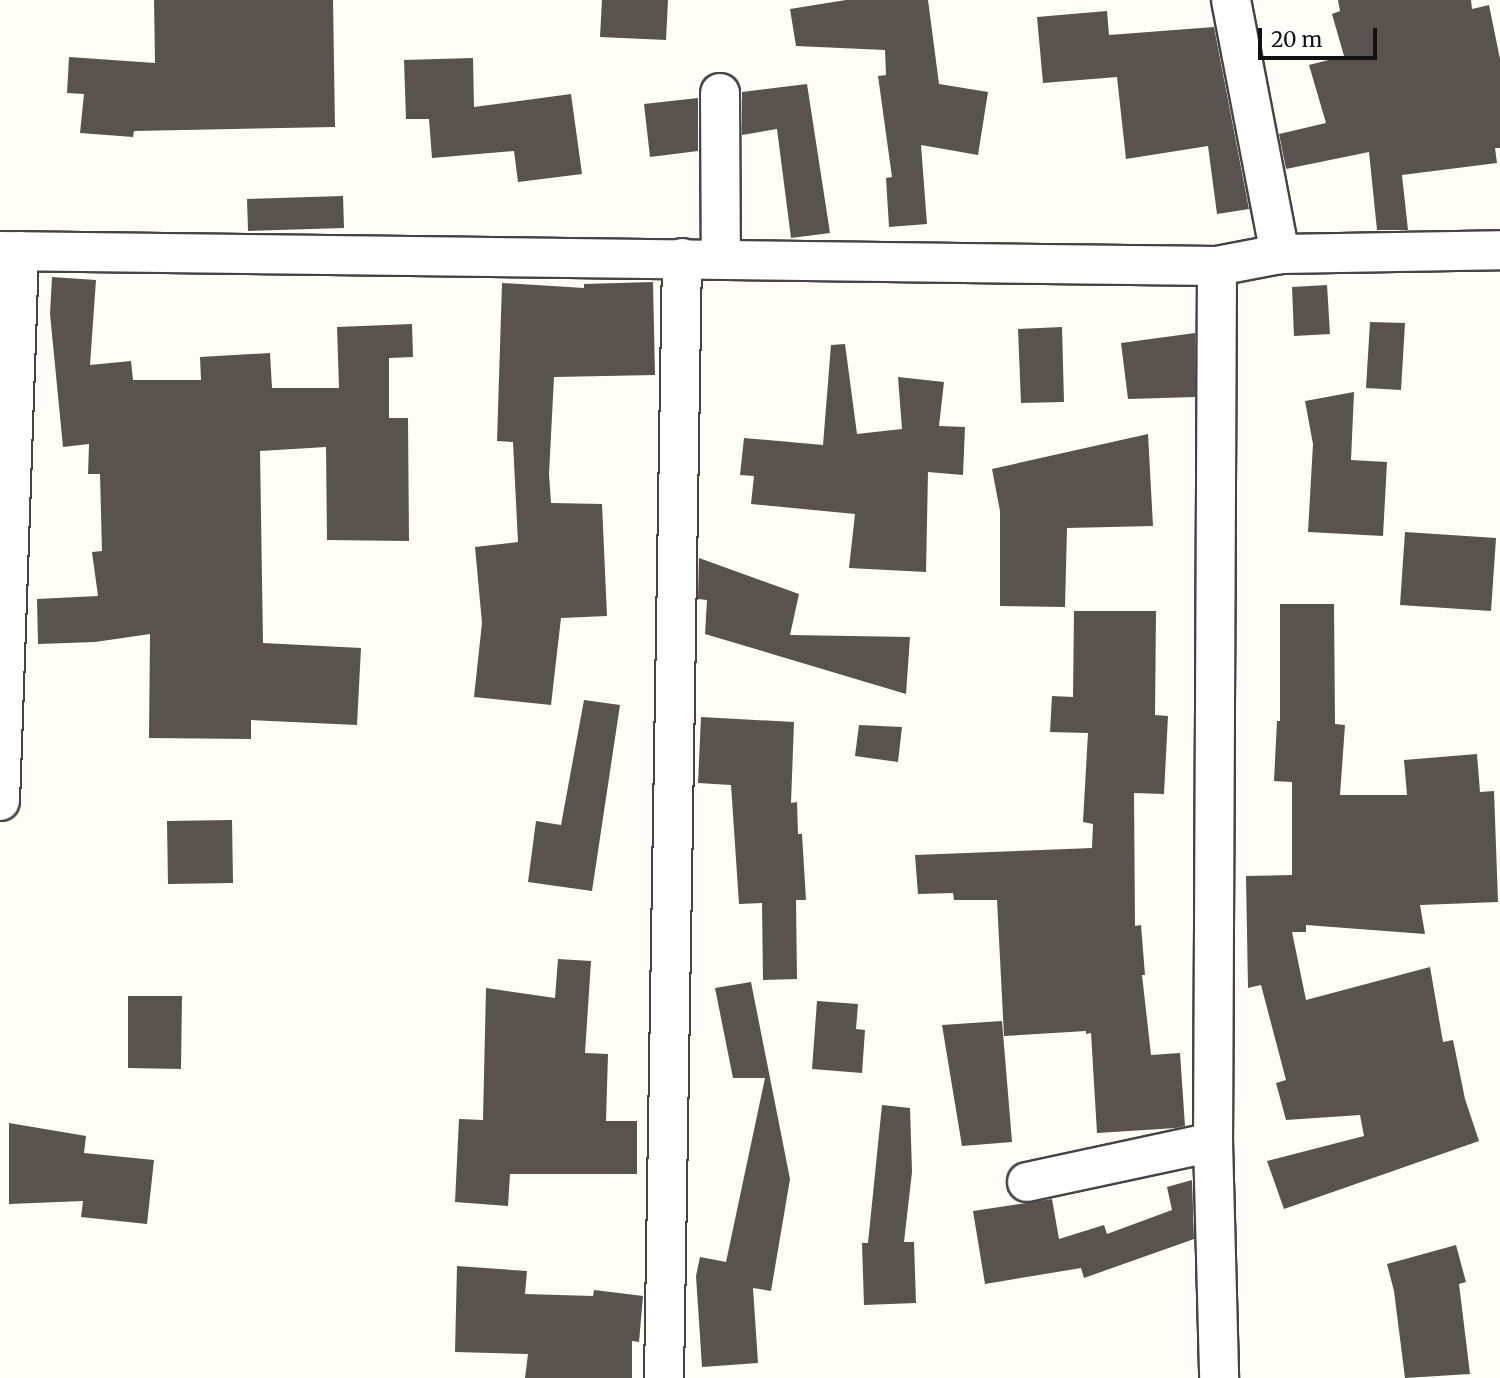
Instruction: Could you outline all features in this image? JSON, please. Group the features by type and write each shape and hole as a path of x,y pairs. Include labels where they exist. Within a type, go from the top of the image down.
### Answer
{"street":[{"path":"1231,0 1280,254"},
{"path":"720,93 721,259"},
{"path":"0,802 10,251 1217,266 1280,254 1500,250"},
{"path":"664,1378 682,258"},
{"path":"1217,266 1213,1142 1219,1378"},
{"path":"1027,1182 1213,1142"}],"building":[{"path":"154,0 333,0 335,127 134,131 133,137 80,133 84,94 67,93 69,57 155,63"},
{"path":"602,0 668,0 666,40 600,37"},
{"path":"846,0 928,0 939,84 988,92 978,155 921,145 927,224 889,227 886,178 892,177 878,76 886,75 885,50 796,46 790,9"},
{"path":"1338,0 1471,0 1472,9 1489,5 1500,59 1500,148 1495,148 1497,163 1402,175 1408,230 1377,230 1369,152 1286,169 1279,134 1326,123 1309,65 1344,56 1332,14 1340,11"},
{"path":"1107,11 1109,35 1214,27 1249,209 1217,214 1208,146 1126,159 1117,77 1043,83 1037,17"},
{"path":"473,58 474,107 571,94 582,174 518,182 514,151 432,158 429,119 406,119 404,60"},
{"path":"807,84 830,233 791,238 777,129 742,135 742,92"},
{"path":"698,98 698,151 650,157 644,104"},
{"path":"343,196 344,228 248,231 247,199"},
{"path":"52,277 96,280 90,365 131,361 133,380 201,380 200,357 270,353 272,388 339,388 337,327 412,324 413,357 389,358 389,418 408,418 409,541 327,540 326,447 260,451 263,643 361,648 357,725 251,720 251,739 149,738 150,634 95,642 38,644 37,599 98,596 92,552 102,551 100,474 88,474 89,444 63,447 50,314"},
{"path":"653,282 655,375 554,377 549,474 551,503 602,504 607,616 561,618 551,705 474,697 482,623 475,547 518,542 513,442 497,441 502,283 584,288 584,284"},
{"path":"1327,285 1330,334 1294,336 1292,287"},
{"path":"1370,322 1405,323 1401,390 1366,388"},
{"path":"1062,327 1064,402 1021,403 1018,329"},
{"path":"1195,333 1195,397 1128,399 1121,343"},
{"path":"845,344 857,434 902,429 898,377 944,382 939,426 965,427 963,475 928,472 926,572 849,568 855,514 751,504 754,476 740,475 744,438 823,445 831,345"},
{"path":"1354,392 1351,460 1387,462 1383,536 1308,532 1313,444 1305,401"},
{"path":"1148,434 1153,526 1067,528 1065,607 1000,606 1000,511 992,469"},
{"path":"1405,532 1496,538 1491,611 1400,605"},
{"path":"699,558 799,594 790,635 910,637 906,694 705,634 707,600 698,599"},
{"path":"1280,604 1334,604 1335,724 1345,725 1340,795 1407,795 1404,760 1477,754 1480,792 1494,791 1498,902 1420,905 1425,934 1306,925 1306,932 1292,932 1306,1000 1430,967 1443,1042 1453,1040 1465,1099 1479,1141 1284,1209 1267,1161 1364,1136 1360,1115 1286,1120 1276,1083 1286,1080 1261,985 1248,988 1246,876 1292,875 1292,782 1274,781 1277,721 1280,721"},
{"path":"1074,611 1156,611 1155,715 1168,716 1164,794 1134,793 1135,926 1141,925 1145,975 1142,975 1151,1055 1180,1053 1185,1126 1176,1128 1097,1133 1091,1033 1086,1034 1086,1031 1004,1036 997,900 954,900 953,893 918,894 915,855 1092,848 1093,824 1083,822 1088,733 1050,732 1052,696 1073,697"},
{"path":"584,700 620,705 592,891 528,882 536,821 561,825"},
{"path":"701,717 794,722 791,803 797,802 798,834 802,834 806,900 796,900 797,979 763,980 762,903 739,904 731,785 698,783"},
{"path":"859,725 902,727 898,762 855,756"},
{"path":"232,820 233,883 168,884 167,821"},
{"path":"558,959 591,961 585,1053 608,1054 606,1121 637,1121 637,1174 510,1174 508,1206 455,1202 459,1119 483,1120 486,988 555,998"},
{"path":"751,982 790,1179 771,1291 753,1288 758,1363 702,1367 696,1276 700,1257 726,1262 765,1078 733,1078 715,988"},
{"path":"128,996 182,996 181,1069 128,1068"},
{"path":"817,1001 858,1004 856,1029 865,1030 862,1073 812,1069"},
{"path":"1002,1021 1012,1142 962,1146 942,1025"},
{"path":"882,1105 910,1108 912,1172 904,1242 914,1242 916,1303 864,1305 862,1243 868,1243"},
{"path":"9,1123 86,1136 84,1153 154,1160 147,1224 81,1217 83,1201 9,1204"},
{"path":"1192,1180 1194,1239 1084,1278 1081,1268 985,1284 973,1211 1052,1199 1059,1239 1104,1225 1107,1234 1172,1210 1167,1187"},
{"path":"1456,1245 1466,1282 1459,1284 1470,1374 1405,1378 1394,1291 1387,1264"},
{"path":"457,1266 527,1271 525,1294 593,1296 594,1290 643,1296 639,1342 632,1341 632,1378 525,1378 528,1354 455,1352"}]}
